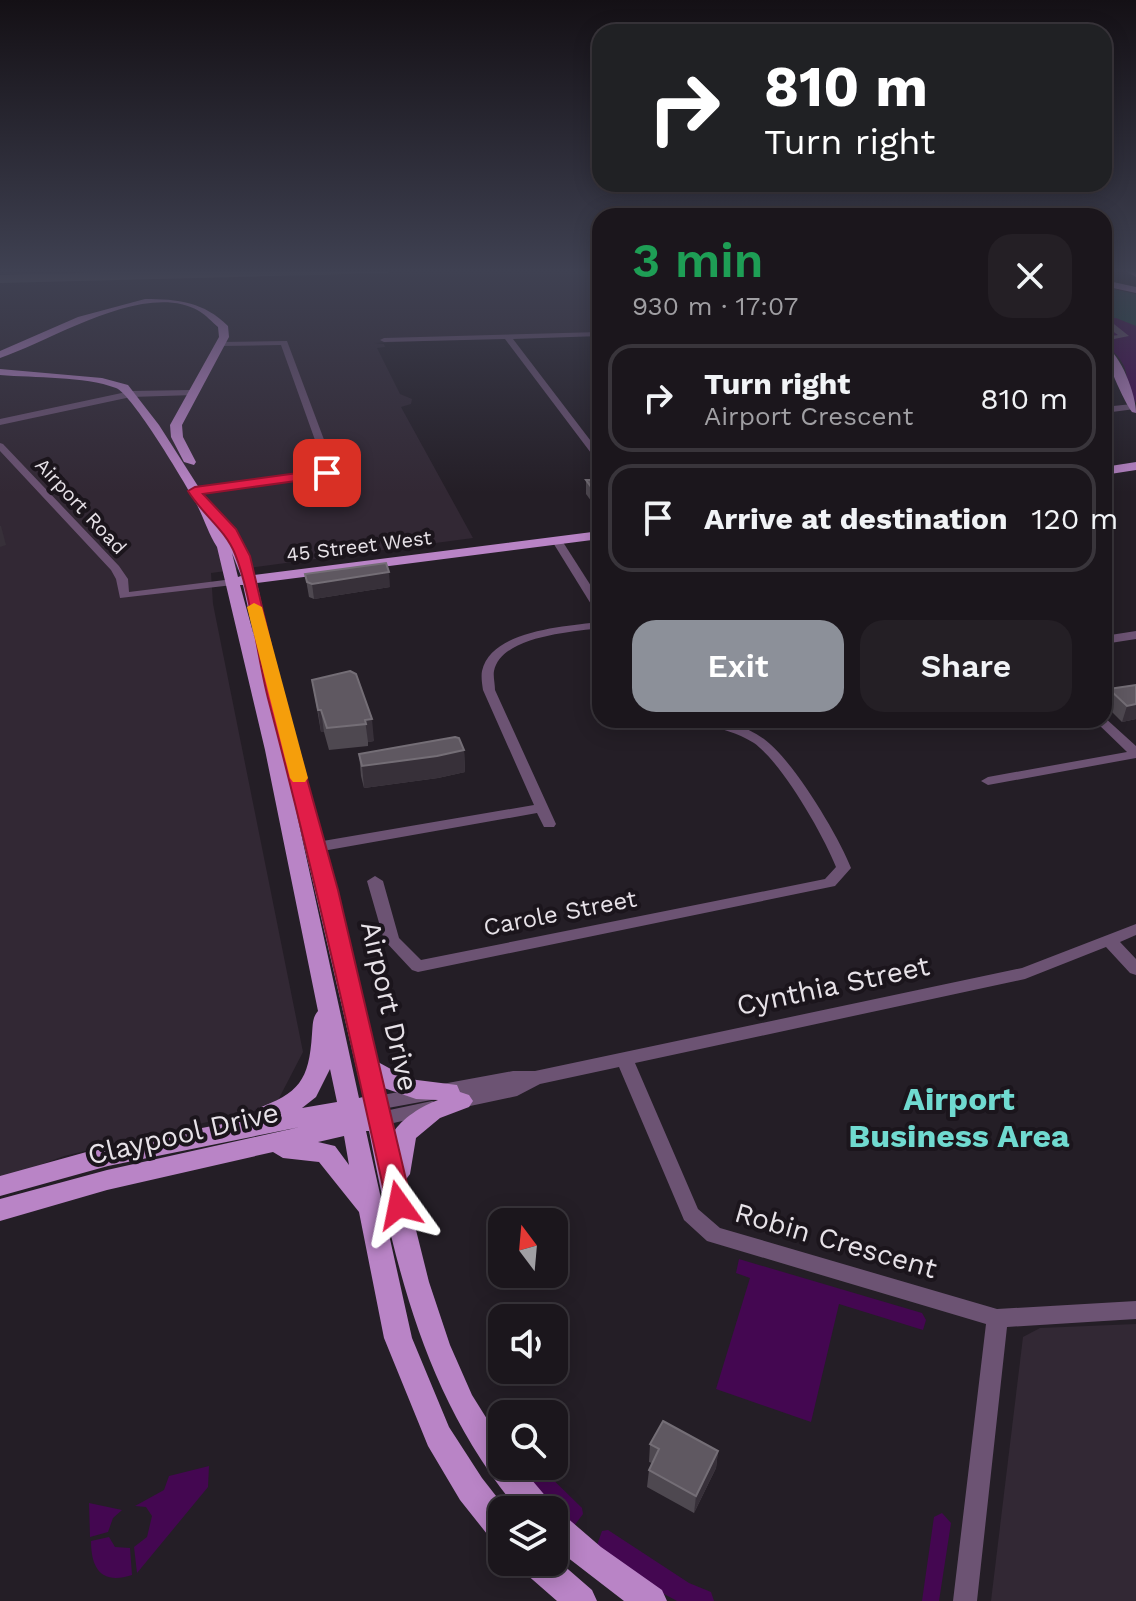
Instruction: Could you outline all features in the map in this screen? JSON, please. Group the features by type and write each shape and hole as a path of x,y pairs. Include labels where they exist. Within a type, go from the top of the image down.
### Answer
{"main road":[{"path":"0,355 27,344"},
{"name":"Airport Drive","path":"194,490 190,461 175,431 191,393 220,344"},
{"path":"1112,356 1120,365 1134,408"},
{"path":"0,372 112,383 131,394"},
{"name":"Airport Drive","path":"131,394 204,506 256,613 316,843 424,1311 449,1381 484,1445 526,1496"},
{"path":"1112,470 1136,466"},
{"name":"Airport Drive","path":"204,506 231,532 243,556 241,581 391,1314 414,1385 454,1465 488,1510"},
{"name":"45 Street West","path":"241,581 592,536"},
{"path":"243,556 264,569 308,572"},
{"path":"256,613 267,588 308,572"},
{"path":"194,1138 297,1104 308,1095 320,1072 326,986"},
{"path":"368,1066 384,1079 413,1092 455,1096"},
{"path":"399,1205 400,1151 405,1134 455,1096"},
{"name":"Claypool Drive","path":"0,1210 379,1111"},
{"name":"Claypool Drive","path":"0,1186 108,1156 194,1138 351,1117"},
{"path":"213,1156 289,1148 326,1153 370,1212"},
{"path":"568,1539 651,1601"},
{"path":"552,1576 581,1601"}],"street":[{"path":"220,344 238,344"},
{"path":"194,490 318,476 329,471 284,344"},
{"path":"513,344 592,441"},
{"path":"0,422 131,394 191,393"},
{"path":"1112,409 1134,408"},
{"name":"Airport Road","path":"0,446 115,568 123,583 124,596"},
{"path":"557,541 592,596"},
{"name":"45 Street West","path":"124,596 241,581"},
{"path":"549,824 489,690 486,670 499,652 526,638 592,626"},
{"path":"1112,639 1136,635"},
{"name":"Carole Street","path":"375,881 392,940 418,966 830,883 844,868 838,847 765,745 732,728"},
{"path":"1108,728 1136,754"},
{"path":"988,781 1136,754"},
{"path":"316,843 540,804"},
{"name":"Cynthia Street","path":"379,1111 455,1096 517,1089 535,1078 1025,973 1136,929"},
{"path":"1109,940 1136,969"},
{"name":"Robin Crescent","path":"624,1058 684,1200 700,1226 714,1235 997,1318 1136,1310"},
{"path":"965,1601 997,1318"}],"shaded area":[{"path":"0,344 384,344 385,347 377,348 400,394 412,399 411,404 401,407 473,538 211,573 213,604 303,1052 275,1106 64,1156 0,1180"},
{"path":"1112,344 1136,344 1136,403 1124,366"},
{"path":"739,1259 922,1313 926,1320 923,1330 839,1304 811,1422 716,1389 750,1278 736,1273"},
{"path":"1136,1324 1136,1601 991,1601 1023,1337 1040,1328"},
{"path":"209,1466 208,1487 137,1573 134,1547 147,1537 152,1516 146,1507 135,1506 164,1490 169,1476"},
{"path":"522,1480 553,1480 582,1508 583,1514 574,1526 568,1522 568,1496 537,1496"},
{"path":"89,1503 122,1510 113,1518 108,1532 90,1537"},
{"path":"942,1513 951,1523 939,1601 922,1601 934,1517"},
{"path":"608,1530 689,1583 711,1592 714,1601 677,1601 653,1588 596,1548 602,1531"},
{"path":"109,1537 115,1547 130,1548 132,1575 113,1578 96,1567 91,1541"}],"building":[{"path":"386,563 389,572 312,584 307,582 305,574"},
{"path":"350,671 356,674 372,719 365,720 366,724 327,728 321,710 318,710 312,680"},
{"path":"1136,685 1136,704 1127,706 1112,689"},
{"path":"459,738 464,750 362,766 359,754"},
{"path":"663,1421 718,1451 696,1496 649,1470 659,1449 650,1444"}],"slow traffic":[{"path":"254,607 299,778"}],"district":[{"name":"Airport Business Area","path":"959,1118"}],"route":[{"path":"327,473 195,491 204,506 231,532 243,556 270,675 328,890 399,1205"}]}
